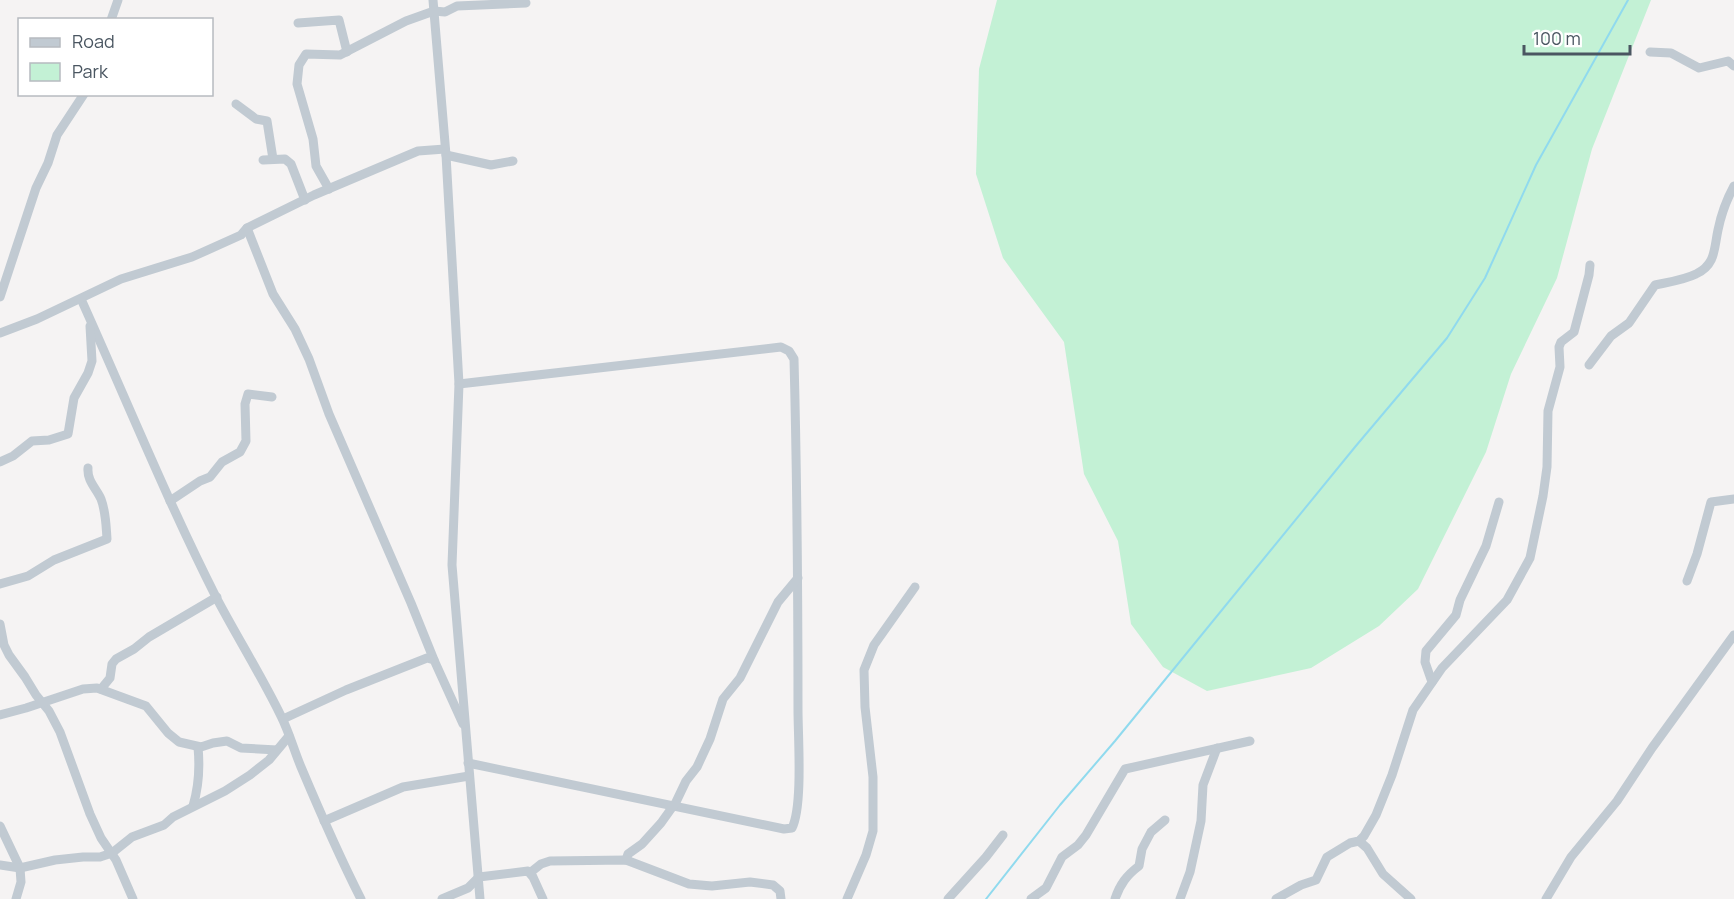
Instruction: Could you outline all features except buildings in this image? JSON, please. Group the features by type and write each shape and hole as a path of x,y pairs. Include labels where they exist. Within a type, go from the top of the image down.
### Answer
{"street":[{"path":"112,18 118,0"},
{"path":"433,0 446,152 459,384 452,565 480,899"},
{"path":"329,189 316,166 313,139 298,92 296,77 306,54 335,55 347,52 389,29 434,11 445,12 457,6 526,3"},
{"path":"298,23 339,20 347,52"},
{"path":"1650,52 1671,53 1699,68 1728,61 1734,66"},
{"path":"0,297 36,188 48,163 57,135 83,96"},
{"path":"236,104 256,119 267,121 273,159"},
{"path":"0,333 81,299 121,279 192,257 240,235 247,228 305,200 418,151 446,152 491,165 513,160"},
{"path":"263,160 285,159 291,164 305,200"},
{"path":"1589,365 1611,336 1629,322 1656,285 1699,273 1709,264 1717,248 1718,230 1734,186"},
{"path":"247,228 273,294 295,328 309,359 329,414 465,730"},
{"path":"1359,842 1376,815 1413,710 1442,668 1508,600 1530,558 1547,467 1548,411 1560,367 1559,347 1561,342 1574,332 1590,275 1590,265"},
{"path":"81,299 170,501 217,597 249,658 262,675 283,719 324,820 361,899"},
{"path":"0,462 13,456 32,441 49,440 68,434 74,398 92,361 90,320"},
{"path":"459,384 781,347 789,351 794,359 798,578 797,801 796,820 792,828 784,829 468,763"},
{"path":"170,501 210,477 222,462 240,452 246,441 245,404 248,394 272,397"},
{"path":"0,584 28,576 54,560 106,539 105,512 87,476 88,468"},
{"path":"1687,581 1712,502 1734,498"},
{"path":"1432,682 1425,663 1426,651 1456,615 1460,600 1486,546 1499,502"},
{"path":"626,860 628,854 642,844 673,806 686,781 703,758 723,699 740,678 778,602 798,578"},
{"path":"847,899 866,855 873,831 873,777 865,707 864,670 874,645 915,587"},
{"path":"101,688 110,678 112,664 117,659 149,637 217,597"},
{"path":"0,624 4,645 9,655 49,711 60,732 90,813 133,899"},
{"path":"1546,899 1575,851 1617,801 1652,748 1734,635"},
{"path":"283,719 346,690 427,658 434,660"},
{"path":"0,715 83,689 101,688 121,698 146,706 174,739 198,747 227,741 241,747 277,750"},
{"path":"0,865 21,868 55,860 83,856 100,857 112,853 132,837 164,825 173,817 225,791 261,768 289,736"},
{"path":"1031,899 1046,888 1062,857 1078,845 1086,835 1125,769 1250,741"},
{"path":"193,806 199,788 198,747"},
{"path":"1180,899 1190,872 1201,821 1203,785 1217,748"},
{"path":"324,820 403,787 469,776"},
{"path":"1115,899 1124,879 1139,866 1143,849 1151,832 1165,820"},
{"path":"0,826 21,868 21,882 16,899"},
{"path":"948,899 986,857 1002,835"},
{"path":"1276,899 1301,885 1316,880 1327,857 1350,843 1359,842 1367,848 1383,874 1411,899"},
{"path":"442,899 468,888 478,878 531,872 541,864 550,861 626,860 688,884 712,886 750,882 773,885 780,891 781,899"},
{"path":"531,872 543,899"}],"green space":[{"path":"997,0 1651,0 1592,149 1557,278 1511,374 1486,452 1418,589 1379,626 1311,668 1207,691 1163,667 1131,624 1118,541 1084,474 1064,342 1003,258 976,174 979,69"}],"waterway":[{"path":"986,899 1060,805 1447,338 1485,278 1536,165 1628,0"}]}
